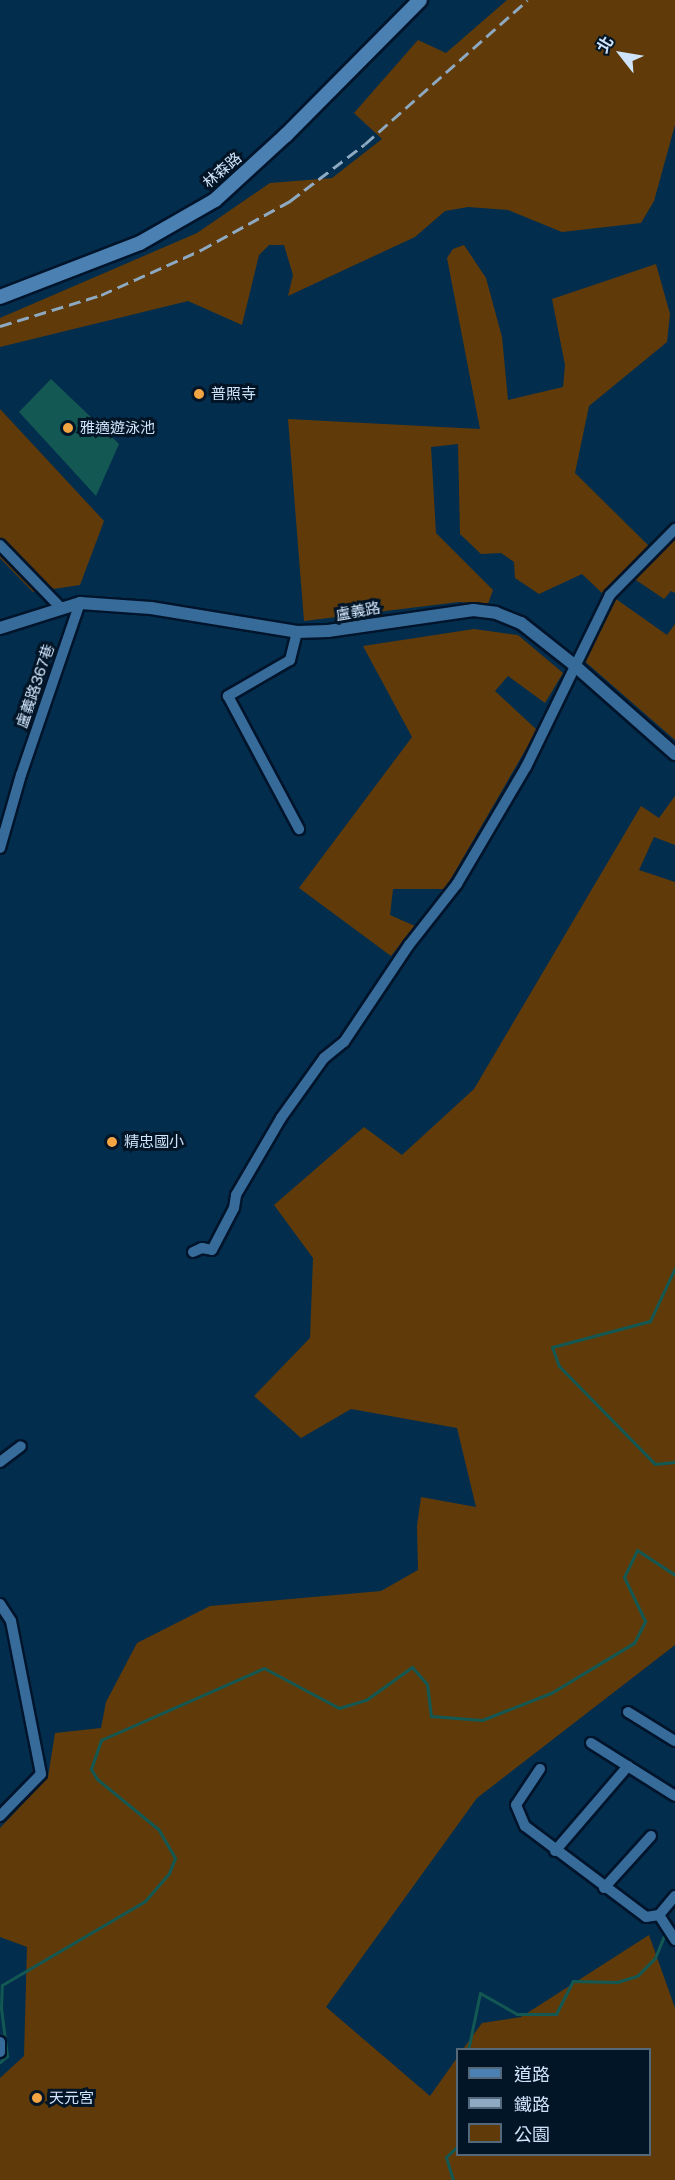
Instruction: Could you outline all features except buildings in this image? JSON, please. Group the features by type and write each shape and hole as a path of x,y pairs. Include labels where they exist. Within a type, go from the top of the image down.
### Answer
{"main road":[{"name":"林森路","path":"0,297 140,243 215,200 420,0"}],"street":[{"path":"193,1252 202,1248 212,1250 234,1208 236,1195 281,1118 324,1058 344,1042 409,945 457,884 526,767 573,664 610,595 675,529"},
{"path":"0,545 62,609"},
{"name":"盧義路","path":"0,628 80,603 151,609 297,632 328,632 473,610 496,613 521,623 573,664 675,754"},
{"name":"盧義路367巷","path":"0,848 80,603"},
{"path":"297,632 290,660 228,696 299,829"},
{"path":"0,1462 21,1446"},
{"path":"0,1604 11,1621 41,1774 0,1816"},
{"path":"628,1712 675,1741"},
{"path":"591,1743 675,1796"},
{"path":"555,1851 628,1766"},
{"path":"540,1769 521,1793 516,1805 517,1815 555,1851 646,1917 659,1915 675,1896"},
{"path":"604,1888 651,1836"},
{"path":"659,1915 675,1940"},
{"path":"0,2042 0,2052"}],"green space":[{"path":"507,0 675,0 675,125 654,201 641,223 562,232 508,210 468,207 445,211 415,237 288,296 293,275 284,245 269,245 259,255 242,325 188,301 0,347 0,318 197,233 270,183 332,178 382,139 354,113 418,40 446,53"},
{"path":"464,245 486,278 502,337 508,400 563,387 565,365 552,299 656,264 670,314 667,342 589,406 575,473 651,548 602,593 582,574 539,594 515,578 514,562 501,553 481,554 460,534 458,444 431,447 436,533 493,590 488,604 459,602 304,621 288,419 480,429 447,258 453,249"},
{"path":"0,409 104,521 80,585 33,592 0,558"},
{"path":"675,536 675,593 671,591 664,599 633,578"},
{"path":"616,599 667,635 675,624 675,740 581,658"},
{"path":"474,629 518,635 563,673 545,703 508,676 495,691 537,730 445,889 393,889 390,915 415,926 391,956 299,888 412,737 363,646"},
{"path":"675,796 675,845 654,837 639,870 675,882 675,1645 477,1798 326,2007 430,2096 456,2059 456,2156 651,2156 651,2048 464,2048 482,2023 521,2017 649,1935 675,2008 675,2180 0,2180 0,2078 24,2056 27,1947 0,1937 0,1828 48,1777 55,1733 101,1728 106,1702 137,1643 210,1606 381,1591 418,1570 417,1526 421,1497 476,1507 457,1428 351,1409 301,1438 254,1396 310,1338 313,1258 274,1205 364,1127 402,1155 474,1089 641,806 659,818"}],"shaded area":[{"name":"雅適遊泳池","path":"51,379 119,444 96,496 19,412"}],"waterway":[{"path":"675,1268 650,1321 552,1347 559,1366 655,1464 675,1462"},
{"path":"0,2062 7,2056 1,2008 2,1985 145,1901 169,1873 175,1858 158,1829 97,1779 91,1769 101,1740 264,1668 339,1708 366,1700 412,1667 427,1684 431,1716 482,1720 551,1693 634,1643 645,1621 624,1577 637,1550 675,1575"},
{"path":"468,2048 480,1993 517,2014 556,2014 573,1981 617,1982 637,1976 655,1958 666,1931"},
{"path":"453,2180 446,2157 456,2148"}],"railway":[{"path":"0,326 101,295 201,250 290,201 365,144 528,0"}],"place":[{"name":"普照寺","path":"199,394"},
{"name":"雅適遊泳池","path":"68,428"},
{"name":"精忠國小","path":"112,1142"},
{"name":"天元宮","path":"37,2098"}]}
